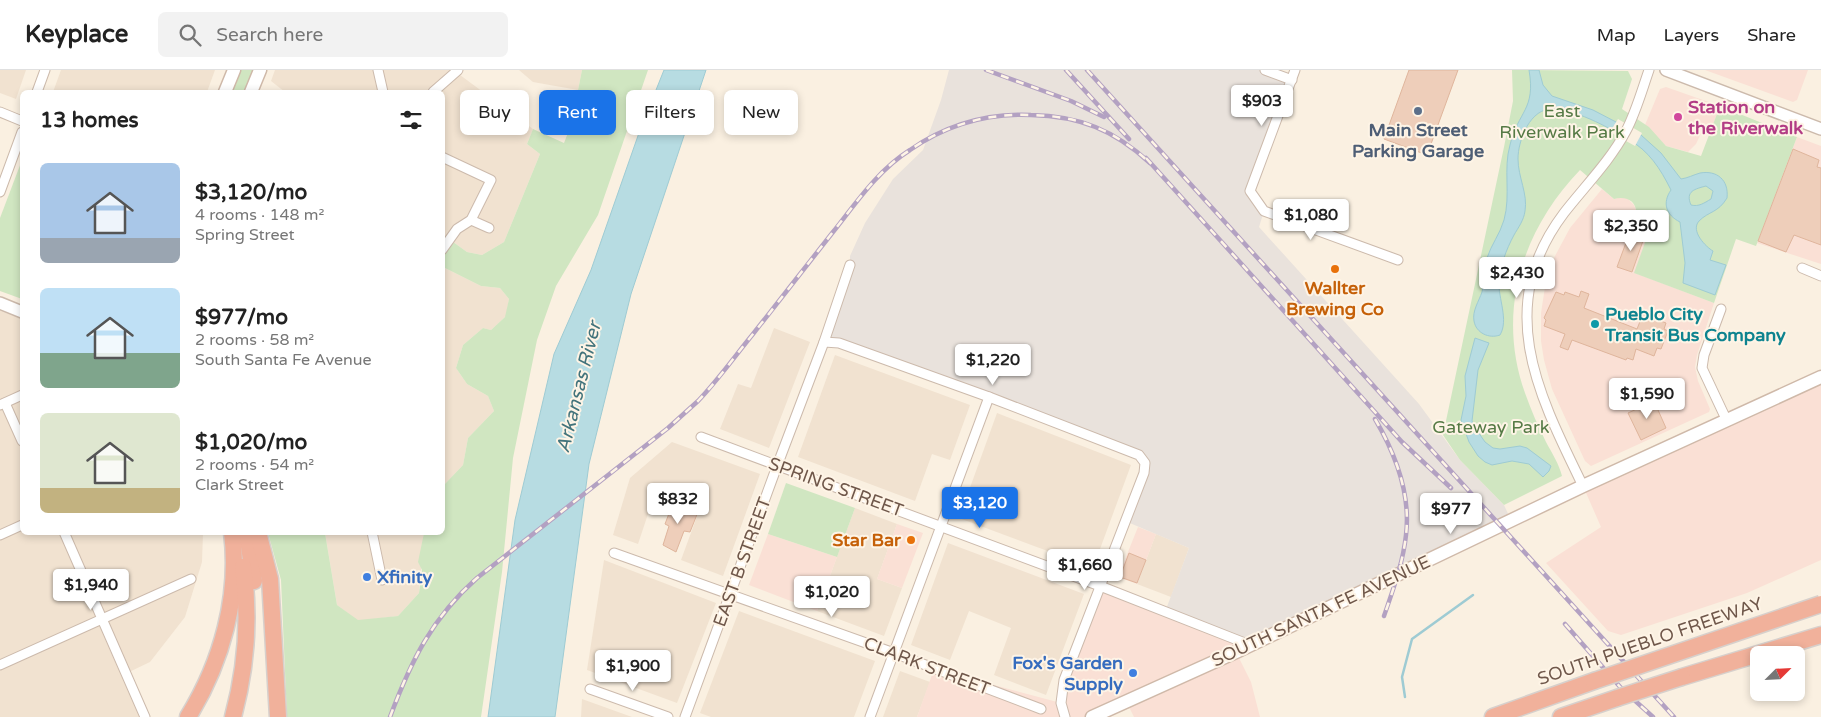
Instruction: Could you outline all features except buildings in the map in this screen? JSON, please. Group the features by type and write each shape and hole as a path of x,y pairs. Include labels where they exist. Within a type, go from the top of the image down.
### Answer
{"highway":[{"path":"188,717 215,662 230,610 235,572 232,535"},
{"path":"233,717 242,672 246,632 245,584 238,535"},
{"path":"243,717 252,674 256,631 255,588 247,535"},
{"path":"259,535 270,579 278,717"},
{"name":"SOUTH PUEBLO FREEWAY","path":"1493,717 1821,604"},
{"path":"1561,717 1821,635"}],"main road":[{"path":"226,90 234,70"},
{"path":"252,90 260,70"},
{"name":"SOUTH SANTA FE AVENUE","path":"1092,717 1250,645 1583,486 1821,377"}],"street":[{"path":"38,90 45,70"},
{"path":"378,70 383,90"},
{"path":"434,90 458,70"},
{"path":"1264,70 1292,80"},
{"path":"1295,70 1250,191 1264,211 1398,260"},
{"path":"1583,486 1561,442 1531,364 1527,334 1532,274 1545,241 1625,133 1636,109 1649,70"},
{"path":"1666,70 1821,129"},
{"path":"0,112 20,120"},
{"path":"0,192 20,137"},
{"path":"445,158 492,180 471,220 457,230 445,246"},
{"path":"471,220 489,228"},
{"name":"EAST B STREET","path":"685,717 824,342 850,265"},
{"path":"1802,268 1821,276"},
{"path":"0,303 20,311"},
{"path":"1721,309 1704,355 1702,368 1727,421"},
{"path":"824,342 839,342 989,397 1139,455 1144,462 1144,473 1062,688 1061,703 1066,717"},
{"path":"20,396 2,404 20,437"},
{"path":"870,717 989,397"},
{"name":"SPRING STREET","path":"701,437 1100,586 1250,645"},
{"path":"0,535 20,526"},
{"path":"65,535 145,717"},
{"path":"373,535 382,580"},
{"name":"CLARK STREET","path":"614,553 894,653 1041,709"},
{"path":"0,665 191,579"},
{"path":"590,690 668,717"}],"shaded area":[{"path":"0,70 26,70 16,99 0,93"},
{"path":"61,70 215,70 208,90 54,90"},
{"path":"275,70 458,70 456,72 480,90 460,90 460,135 529,135 529,126 533,129 527,144 540,154 504,242 482,255 467,252 449,239 445,246 445,90 282,90 271,81"},
{"path":"519,70 582,70 578,90 533,82"},
{"path":"949,70 1265,70 1292,80 1251,191 1264,211 1259,227 1419,404 1460,460 1504,505 1511,520 1250,645 1165,612 1189,548 1125,521 1144,473 1139,455 824,342 850,265 850,256 865,223 893,179 923,150 941,100"},
{"path":"1705,70 1808,70 1797,100 1793,102"},
{"path":"1666,87 1720,106 1711,130 1703,129 1696,144 1688,152 1666,146 1645,125 1660,89"},
{"path":"1797,137 1821,146 1821,264 1757,243"},
{"path":"1602,189 1614,199 1622,197 1628,199 1634,205 1637,212 1635,220 1651,226 1635,273 1714,303 1695,367 1698,381 1710,409 1709,412 1591,466 1585,461 1552,389 1541,341 1541,313 1545,287 1555,256 1570,228"},
{"path":"445,268 481,286 500,288 509,299 506,316 491,330 483,328 463,345 456,368 467,384 488,396 494,411 468,438 463,465 445,484"},
{"path":"0,303 20,311 20,535 203,535 202,562 185,617 150,662 127,673 144,717 0,717"},
{"path":"774,328 810,342 769,448 720,429 738,384 751,388"},
{"path":"835,355 970,405 950,460 932,454 915,501 798,457"},
{"path":"1821,377 1821,560 1747,593 1621,635 1608,631 1546,563 1601,527 1583,486"},
{"path":"997,413 1131,465 1093,568 959,518"},
{"path":"672,442 760,474 723,576 681,560 699,511 654,496 638,544 613,535 630,478"},
{"path":"855,508 897,524 877,579 902,588 884,636 817,611"},
{"path":"897,524 923,533 902,588 877,579"},
{"path":"1138,527 1156,534 1137,584 1118,577"},
{"path":"768,534 837,557 817,611 749,585"},
{"path":"1156,534 1189,548 1171,597 1137,584"},
{"path":"325,535 424,535 419,593 398,616 358,621 337,605"},
{"path":"948,543 1084,594 1046,695 994,675 1011,628 969,611 950,660 911,645"},
{"path":"604,560 716,603 677,703 587,670"},
{"path":"1100,586 1250,645 1236,652 1251,682 1260,717 1134,717 1126,701 1092,717 917,717 934,669 1061,703"},
{"path":"739,611 875,661 854,717 711,717 700,713"},
{"path":"900,671 930,682 917,717 883,717"},
{"path":"582,699 632,717 581,717"}],"green space":[{"path":"240,70 253,70 246,90 233,90"},
{"path":"582,70 648,70 641,90 626,90 626,134 598,215 556,286 537,340 513,458 502,572 481,717 287,717 281,580 269,535 325,535 337,605 358,620 398,616 419,593 422,570 418,562 424,535 445,535 445,484 463,465 468,438 494,411 488,396 467,384 456,368 463,345 483,328 491,330 505,317 509,299 500,288 481,286 445,268 445,246 449,239 467,252 482,255 504,242 540,154 527,144 533,129 539,132 539,135 546,135 564,143 567,135 616,135 616,90 578,90"},
{"name":"East Riverwalk Park","path":"1512,70 1628,71 1632,79 1622,109 1649,127 1666,146 1701,156 1720,106 1797,137 1756,246 1736,239 1714,303 1634,273 1651,226 1635,220 1636,209 1632,202 1624,198 1614,199 1580,170 1560,193 1543,219 1529,246 1520,274 1514,303 1513,332 1517,363 1525,393 1537,424 1562,476 1504,505 1460,460 1443,435 1513,101"},
{"path":"20,165 20,298 0,291 0,218"},
{"path":"786,483 855,508 837,557 768,534"}],"water":[{"path":"664,70 706,70 699,90 656,90"},
{"path":"1529,70 1539,70 1543,85 1552,96 1593,110 1641,135 1661,153 1681,179 1706,172 1717,175 1724,181 1727,198 1720,207 1699,221 1696,229 1703,242 1713,251 1710,260 1726,265 1715,295 1683,283 1685,263 1680,222 1671,216 1667,208 1668,195 1671,190 1663,174 1648,155 1620,134 1601,124 1569,111 1550,109 1538,113 1532,119 1525,130 1519,148 1518,166 1526,205 1522,221 1506,252 1501,270 1499,288 1504,323 1500,335 1496,336 1484,334 1477,329 1474,314 1484,284 1485,266 1506,211 1508,154 1513,134 1528,102 1531,83","holes":["1706,186 1713,191 1711,199 1699,205 1691,205 1689,197 1692,191"]},
{"name":"Arkansas River","path":"638,135 684,135 631,294 589,464 555,717 488,717 515,520 554,354 591,270"},
{"path":"1475,338 1489,343 1478,370 1472,421 1485,442 1493,448 1500,449 1520,446 1527,448 1551,466 1543,477 1529,464 1512,461 1492,465 1485,462 1478,456 1469,442 1461,420 1466,396 1465,376"}],"pier":[{"path":"1618,119 1642,133 1635,146 1610,132"}],"waterway":[{"path":"1405,697 1402,677 1412,639 1473,595"}],"railway":[{"path":"986,70 1071,101 1104,117"},
{"path":"1066,70 1129,139"},
{"path":"1087,70 1674,717"},
{"path":"390,717 406,677 424,642 447,609 461,593 477,578 668,428 698,401 859,199 898,158 924,141 968,122 999,116 1031,115 1065,118 1095,127 1123,142 1150,163"},
{"path":"1146,158 1402,442 1451,488"},
{"path":"1375,419 1389,446 1400,474 1404,489 1407,520 1403,556 1384,616"},
{"path":"1565,624 1621,688 1653,717"}],"place":[{"name":"Main Street Parking Garage","path":"1418,111"},
{"name":"Station on the Riverwalk","path":"1678,117"},
{"name":"Wallter Brewing Co","path":"1335,269"},
{"name":"Pueblo City Transit Bus Company","path":"1595,324"},
{"name":"Star Bar","path":"911,540"},
{"name":"Xfinity","path":"367,577"},
{"name":"Fox's Garden Supply","path":"1133,673"}],"park label":[{"name":"Gateway Park","path":"1491,427"}]}
